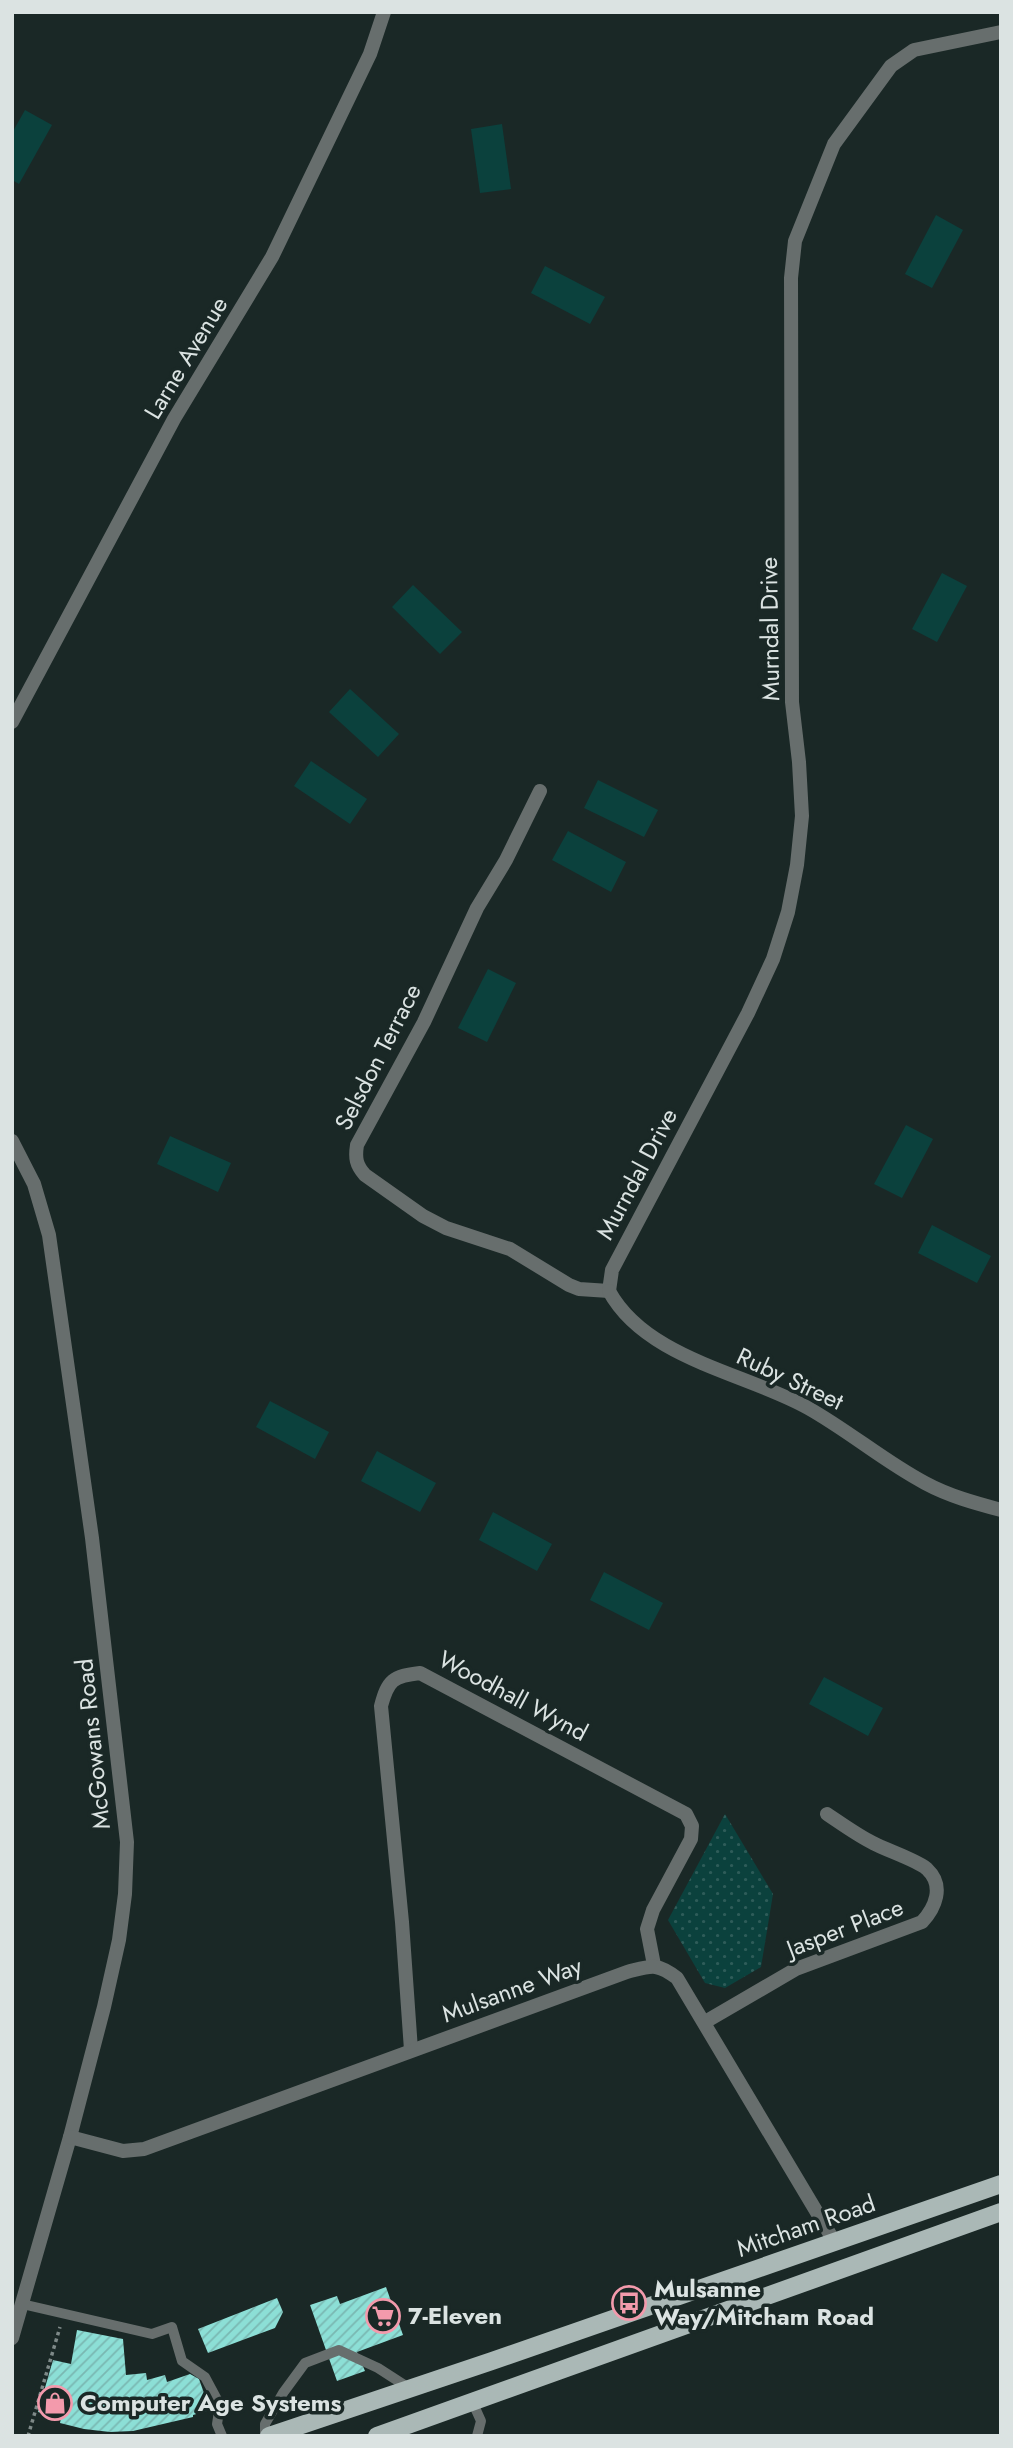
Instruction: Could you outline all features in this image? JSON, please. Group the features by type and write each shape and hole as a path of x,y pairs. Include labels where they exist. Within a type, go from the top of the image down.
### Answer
{"main road":[{"name":"Mitcham Road","path":"267,2436 1001,2184"},
{"name":"Mitcham Road","path":"377,2436 1001,2212"},
{"path":"834,2241 845,2266"},
{"path":"459,2372 472,2401"}],"street":[{"name":"Larne Avenue","path":"12,722 174,419 272,257 370,54 384,12"},
{"name":"Murndal Drive","path":"609,1291 612,1270 621,1251 742,1025 773,959 788,912 797,866 802,816 792,675 791,278 795,241 834,144 891,66 914,50 1001,32"},
{"name":"Selsdon Terrace","path":"540,791 506,860 477,908 424,1022 357,1145 355,1156 357,1167 365,1175 423,1216 446,1227 510,1249 569,1285 579,1289 609,1291"},
{"name":"McGowans Road","path":"12,1141 34,1184 51,1248 92,1538 127,1842 125,1894 119,1940 70,2137 12,2339"},
{"name":"Ruby Street","path":"609,1291 625,1314 673,1349 734,1378 806,1407 924,1483 949,1494 1001,1510"},
{"name":"Woodhall Wynd","path":"411,2050 402,1922 381,1706 387,1686 401,1675 420,1672 685,1814 692,1826 691,1839 653,1910 648,1929 654,1965"},
{"name":"Jasper Place","path":"705,2022 796,1969 922,1922 931,1912 937,1899 936,1884 927,1869 870,1842 827,1814"},
{"name":"Mulsanne Way","path":"70,2137 123,2151 144,2149 627,1972 654,1965"},
{"path":"654,1965 666,1969 677,1978 834,2241"}],"lane":[{"path":"22,2304 152,2334 172,2328 183,2361 205,2377 220,2405 217,2424 222,2436"},
{"path":"267,2436 265,2424 305,2363 339,2350 377,2368 409,2388"},
{"path":"472,2401 481,2421 477,2436"}],"path":[{"path":"28,2436 64,2314"}],"shaded area":[{"path":"25,110 52,125 19,184 12,180 12,133"},
{"path":"502,124 511,189 480,193 471,129"},
{"path":"936,215 963,230 932,288 905,274"},
{"path":"545,266 605,297 590,324 531,293"},
{"path":"942,573 967,586 937,642 912,629"},
{"path":"413,585 462,632 440,654 392,607"},
{"path":"350,689 399,734 378,757 329,712"},
{"path":"311,761 367,799 350,824 294,786"},
{"path":"598,780 658,810 644,837 584,808"},
{"path":"568,831 626,862 611,892 552,860"},
{"path":"488,969 516,983 487,1042 458,1028"},
{"path":"906,1125 933,1139 902,1198 874,1184"},
{"path":"170,1136 231,1163 218,1192 157,1164"},
{"path":"932,1225 991,1256 977,1283 918,1253"},
{"path":"270,1401 329,1432 315,1459 256,1427"},
{"path":"377,1451 436,1483 420,1512 361,1481"},
{"path":"493,1512 552,1544 537,1571 479,1540"},
{"path":"604,1572 663,1603 649,1630 590,1600"},
{"path":"824,1677 883,1708 868,1736 809,1704"},
{"path":"725,1814 773,1894 761,1967 725,1988 705,1983 668,1920"}],"building":[{"path":"386,2287 403,2335 357,2352 365,2371 337,2381 310,2305 337,2296 340,2304"},
{"path":"277,2298 283,2312 275,2328 208,2353 198,2329"},
{"path":"77,2330 123,2339 126,2375 146,2373 147,2380 165,2375 167,2382 190,2374 199,2379 210,2410 193,2417 133,2431 110,2432 60,2423 61,2418 38,2412 53,2360 71,2364"}],"place":[{"name":"Mulsanne Way/Mitcham Road","path":"629,2303"},
{"name":"7-Eleven","path":"383,2316"},
{"name":"Computer Age Systems","path":"55,2403"}]}
